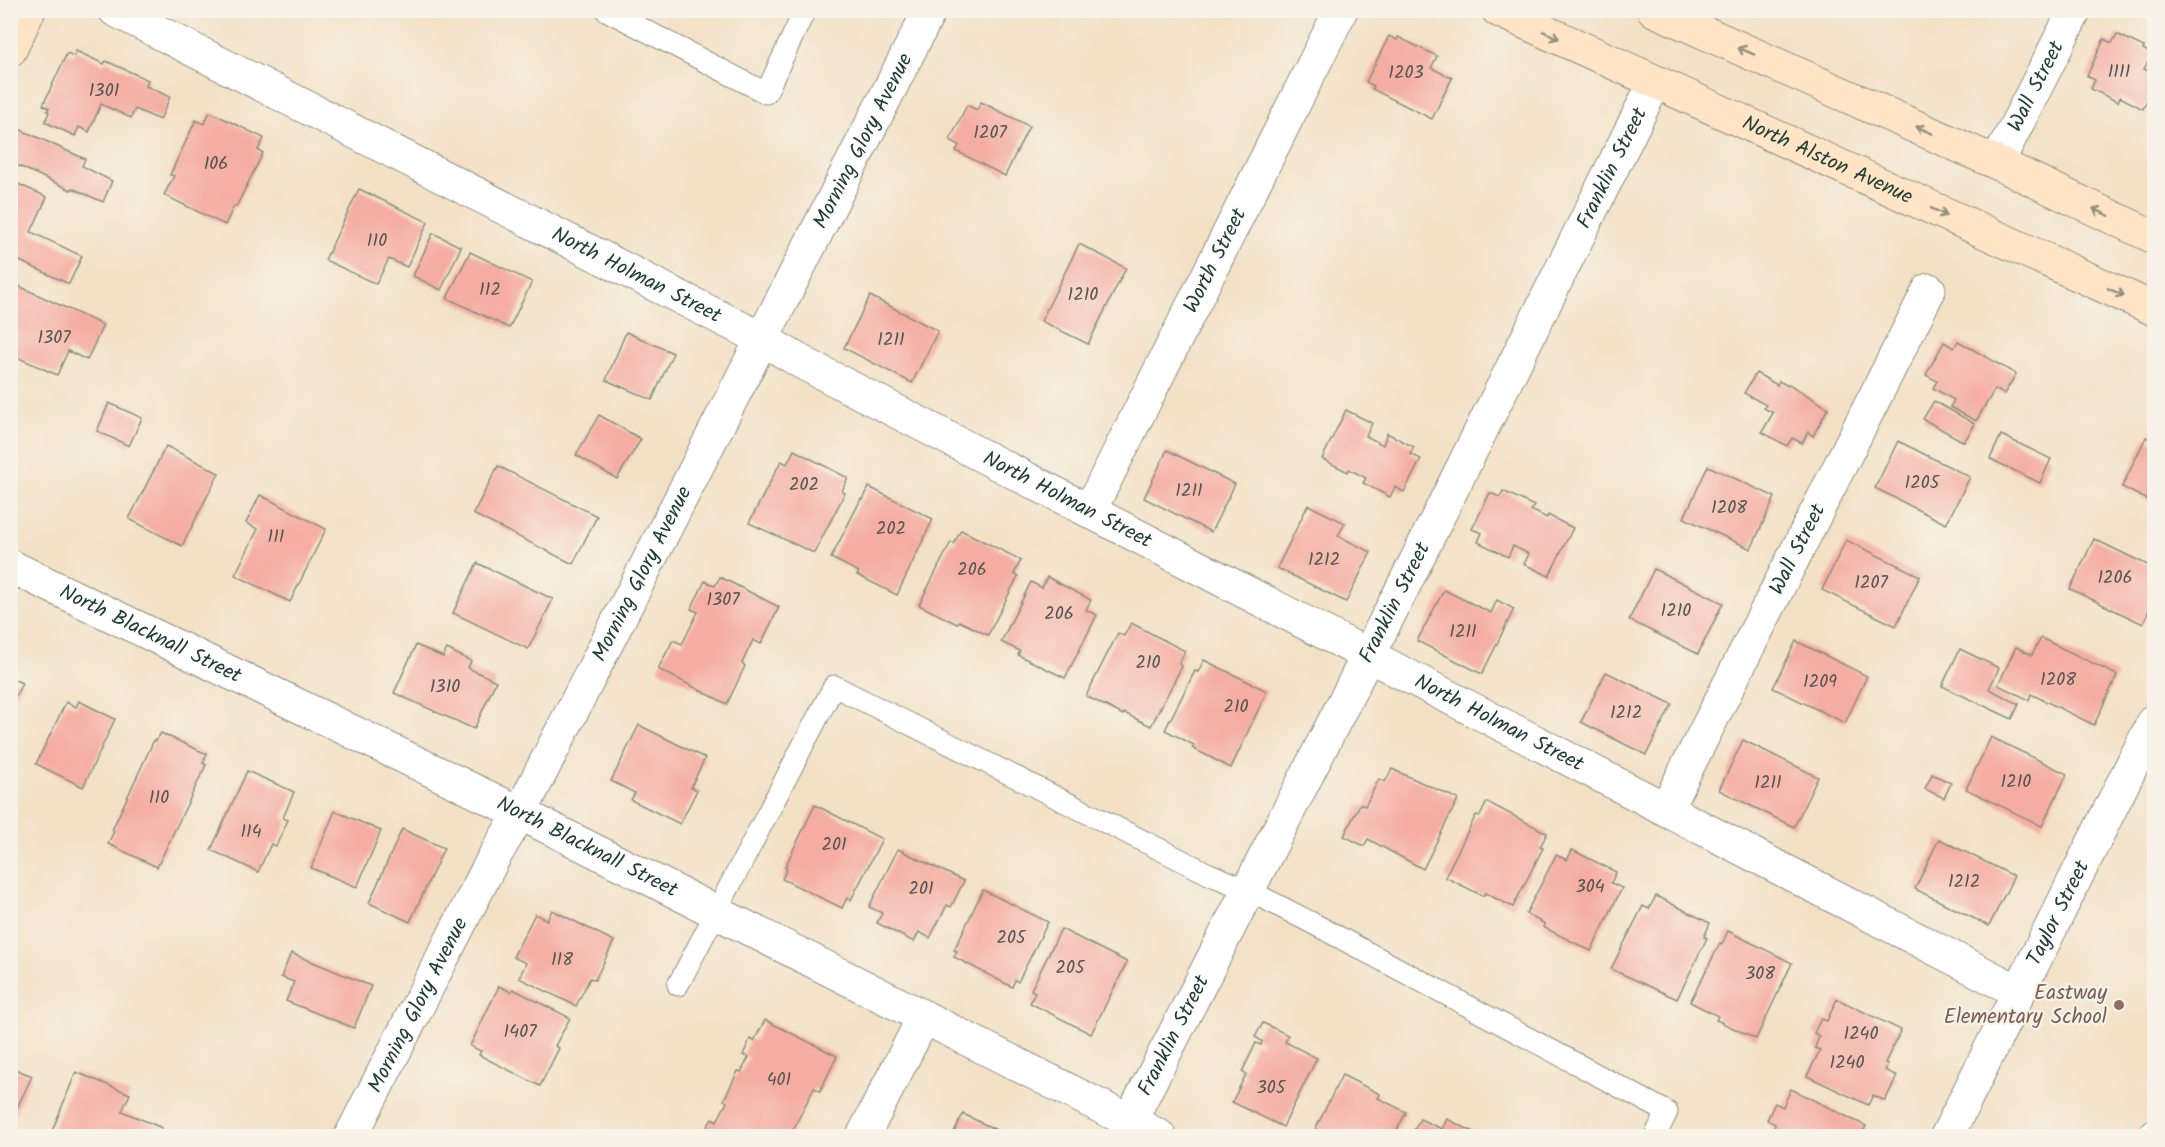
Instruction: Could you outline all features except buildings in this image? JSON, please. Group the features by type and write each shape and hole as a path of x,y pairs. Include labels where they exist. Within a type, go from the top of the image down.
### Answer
{"main road":[{"path":"10,50 29,10"},
{"name":"North Alston Avenue","path":"1498,10 2154,309"},
{"path":"1654,10 1690,18 2154,237"}],"street":[{"name":"North Holman Street","path":"115,10 762,339 803,363 2019,993"},
{"name":"Morning Glory Avenue","path":"351,1137 930,10"},
{"name":"Worth Street","path":"1090,510 1341,10"},
{"name":"Wall Street","path":"1997,163 2075,10"},
{"name":"Franklin Street","path":"1130,1121 1368,656 1655,82"},
{"name":"Wall Street","path":"1666,809 1929,290"},
{"name":"North Blacknall Street","path":"10,566 519,813 1159,1137"},
{"name":"Taylor Street","path":"1947,1137 2152,734"},
{"path":"863,1137 924,1017"}],"lane":[{"path":"606,10 766,93 805,10"},
{"path":"678,985 834,686 1209,874 1248,890 1667,1112 1655,1137"},
{"path":"2146,1137 2154,1129"}],"place":[{"name":"Eastway Elementary School","path":"2119,1005"}]}
